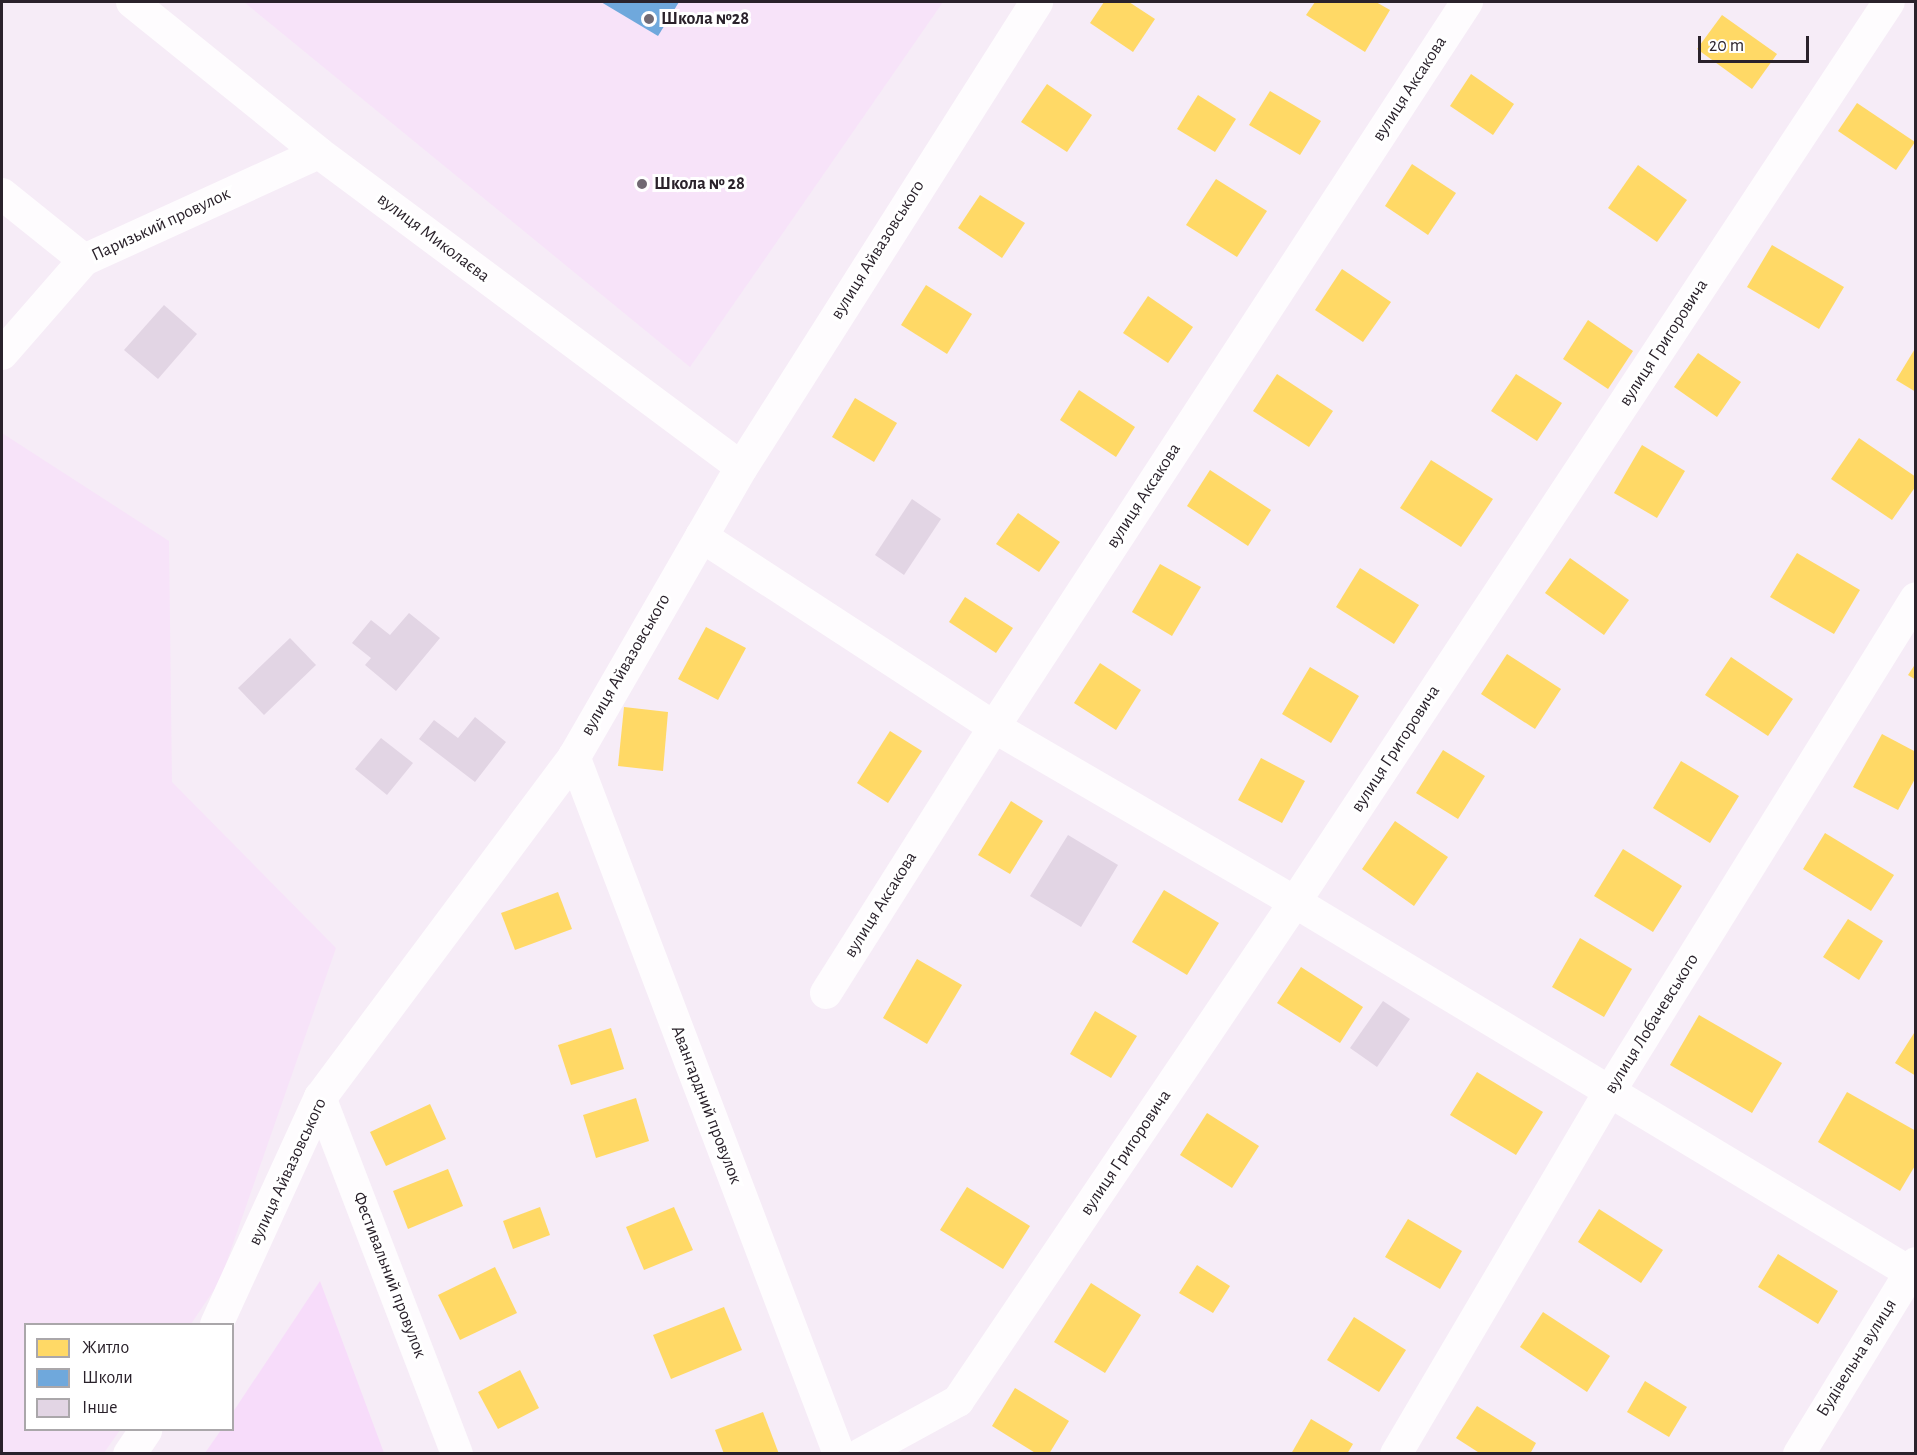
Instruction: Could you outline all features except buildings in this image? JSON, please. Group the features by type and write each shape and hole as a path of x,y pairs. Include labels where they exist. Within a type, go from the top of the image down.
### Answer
{"street":[{"name":"вулиця Миколаєва","path":"132,2 319,153 741,467"},
{"name":"вулиця Айвазовського","path":"216,1323 320,1097 574,756 741,467 1036,2"},
{"name":"вулиця Аксакова","path":"826,993 994,727 1467,2"},
{"name":"вулиця Григоровича","path":"861,1454 958,1401 1295,902 1889,2"},
{"name":"Паризький провулок","path":"2,354 84,260 319,153"},
{"path":"2,194 84,260"},
{"path":"701,536 994,727 1295,902 1914,1270"},
{"name":"вулиця Лобачевського","path":"1396,1454 1610,1091 1916,598"},
{"name":"Авангардний провулок","path":"574,756 839,1454"},
{"name":"Фестивальний провулок","path":"320,1097 457,1454"},
{"name":"Будівельна вулиця","path":"1798,1454 1914,1270"},
{"path":"129,1454 144,1431"}],"shaded area":[{"name":"Школа № 28","path":"244,2 943,2 690,367"},
{"path":"2,433 169,541 172,782 336,948 220,1281 192,1323 24,1323 24,1431 119,1431 104,1453 2,1453"},
{"path":"320,1281 384,1453 205,1453 220,1431 234,1431 234,1410"}],"place":[{"name":"Школа №28","path":"649,19"},
{"name":"Школа № 28","path":"642,184"}]}
